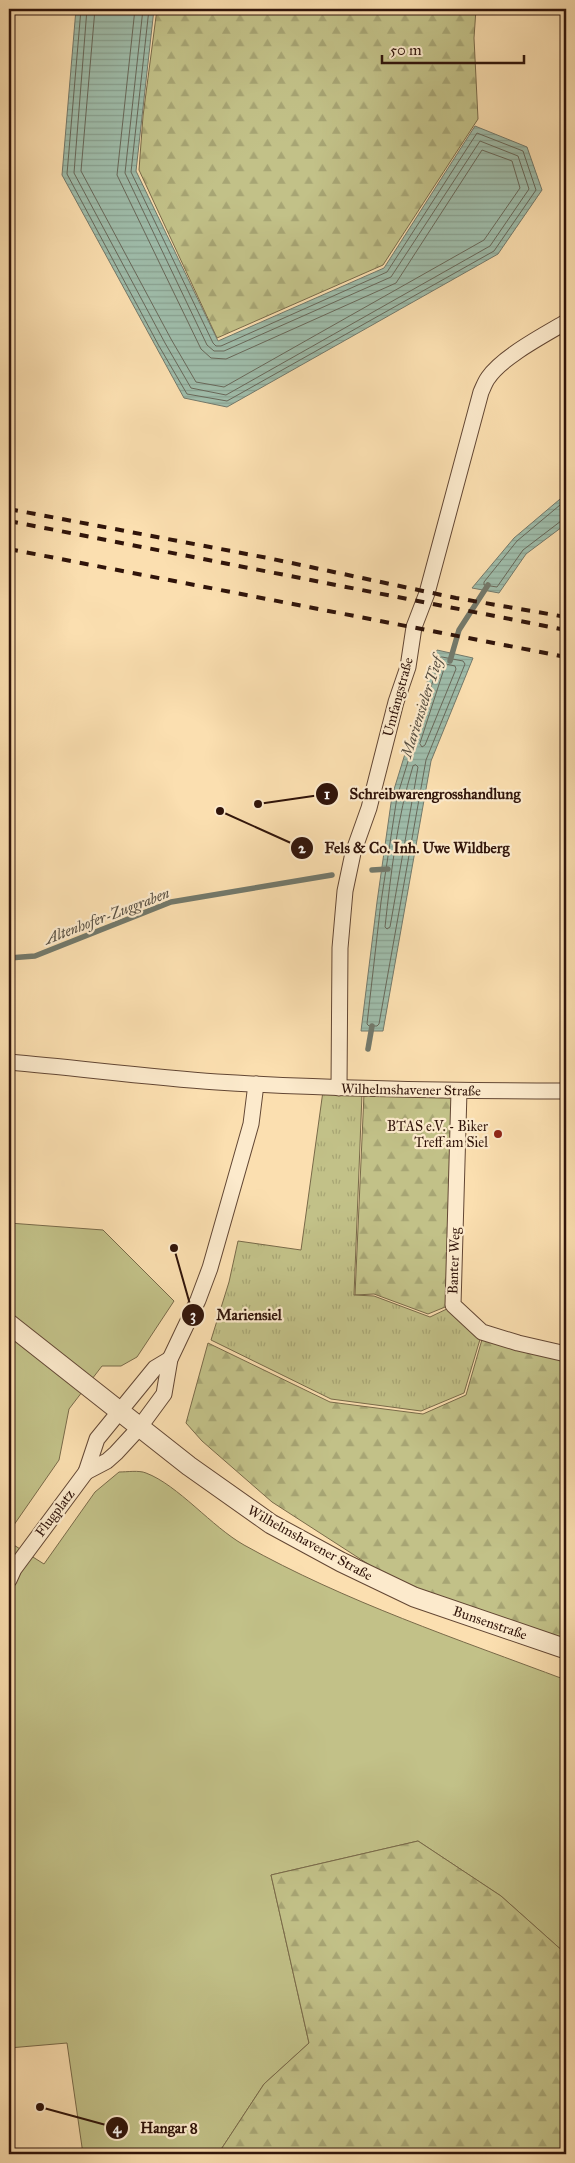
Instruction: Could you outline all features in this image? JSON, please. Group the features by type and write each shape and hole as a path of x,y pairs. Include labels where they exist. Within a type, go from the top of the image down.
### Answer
{"street":[{"name":"Umfangstraße","path":"339,1088 340,948 345,891 353,853 369,808 396,702 408,667 414,627 426,593 482,392 488,378 499,366 530,343 566,322"},
{"name":"Wilhelmshavener Straße","path":"9,1062 256,1084 459,1091 566,1091"},
{"path":"139,1428 164,1394 170,1359 198,1300 210,1268 251,1124 256,1084"},
{"name":"Banter Weg","path":"459,1091 453,1305 482,1332 518,1343 566,1354"},
{"name":"Wilhelmshavener Straße","path":"9,1324 139,1428 229,1496 271,1524 341,1562 414,1597"},
{"path":"119,1412 155,1368 170,1359"},
{"name":"Flugplatz","path":"10,1572 86,1472 97,1439 119,1412"},
{"name":"Flugplatz","path":"86,1472 107,1461 139,1428"},
{"name":"Bunsenstraße","path":"414,1597 566,1649"}],"green space":[{"path":"157,9 476,9 474,38 478,119 383,265 217,338 139,170 143,116"},
{"path":"323,1091 362,1094 354,1295 374,1296 430,1317 451,1307 481,1336 464,1393 421,1411 331,1399 211,1340 229,1282 238,1241 301,1250"},
{"path":"364,1094 454,1098 450,1305 428,1314 374,1294 355,1295"},
{"path":"9,1223 103,1230 174,1301 137,1357 121,1366 102,1366 69,1409 59,1460 9,1532"},
{"path":"483,1336 566,1360 566,1640 399,1584 272,1502 202,1441 186,1423 208,1343 330,1402 423,1414 466,1395"},
{"path":"119,1472 143,1472 158,1479 183,1496 220,1528 244,1545 322,1584 402,1618 566,1680 566,1954 501,1896 418,1841 271,1875 309,2043 264,2084 218,2154 83,2154 67,2043 9,2048 9,1542 44,1564 95,1492"},
{"path":"418,1841 501,1896 566,1954 566,2154 218,2154 264,2084 309,2043 271,1875"}],"water":[{"path":"76,9 154,9 136,171 218,341 384,268 475,126 527,147 542,190 498,254 227,407 184,398 62,175"},
{"path":"566,494 566,524 526,554 499,593 472,588 514,538"},
{"path":"437,650 473,658 431,761 383,1031 361,1031 392,796"}],"waterway":[{"name":"Mariensieler Tief","path":"450,661 459,630 488,585"},
{"name":"Altenhofer-Zuggraben","path":"372,870 388,869"},
{"name":"Altenhofer-Zuggraben","path":"9,958 35,956 171,902 332,875"},
{"name":"Mariensieler Tief","path":"368,1049 372,1026"}],"railway":[{"path":"9,509 268,558 456,598 566,617"},
{"path":"9,521 566,630"},
{"path":"9,549 566,657"}],"place":[{"name":"Schreibwarengrosshandlung","path":"258,804"},
{"name":"Fels & Co. Inh. Uwe Wildberg","path":"220,811"},
{"name":"BTAS e.V. - Biker Treff am Siel","path":"498,1134"},
{"name":"Mariensiel","path":"174,1248"},
{"name":"Hangar 8","path":"40,2107"}]}
